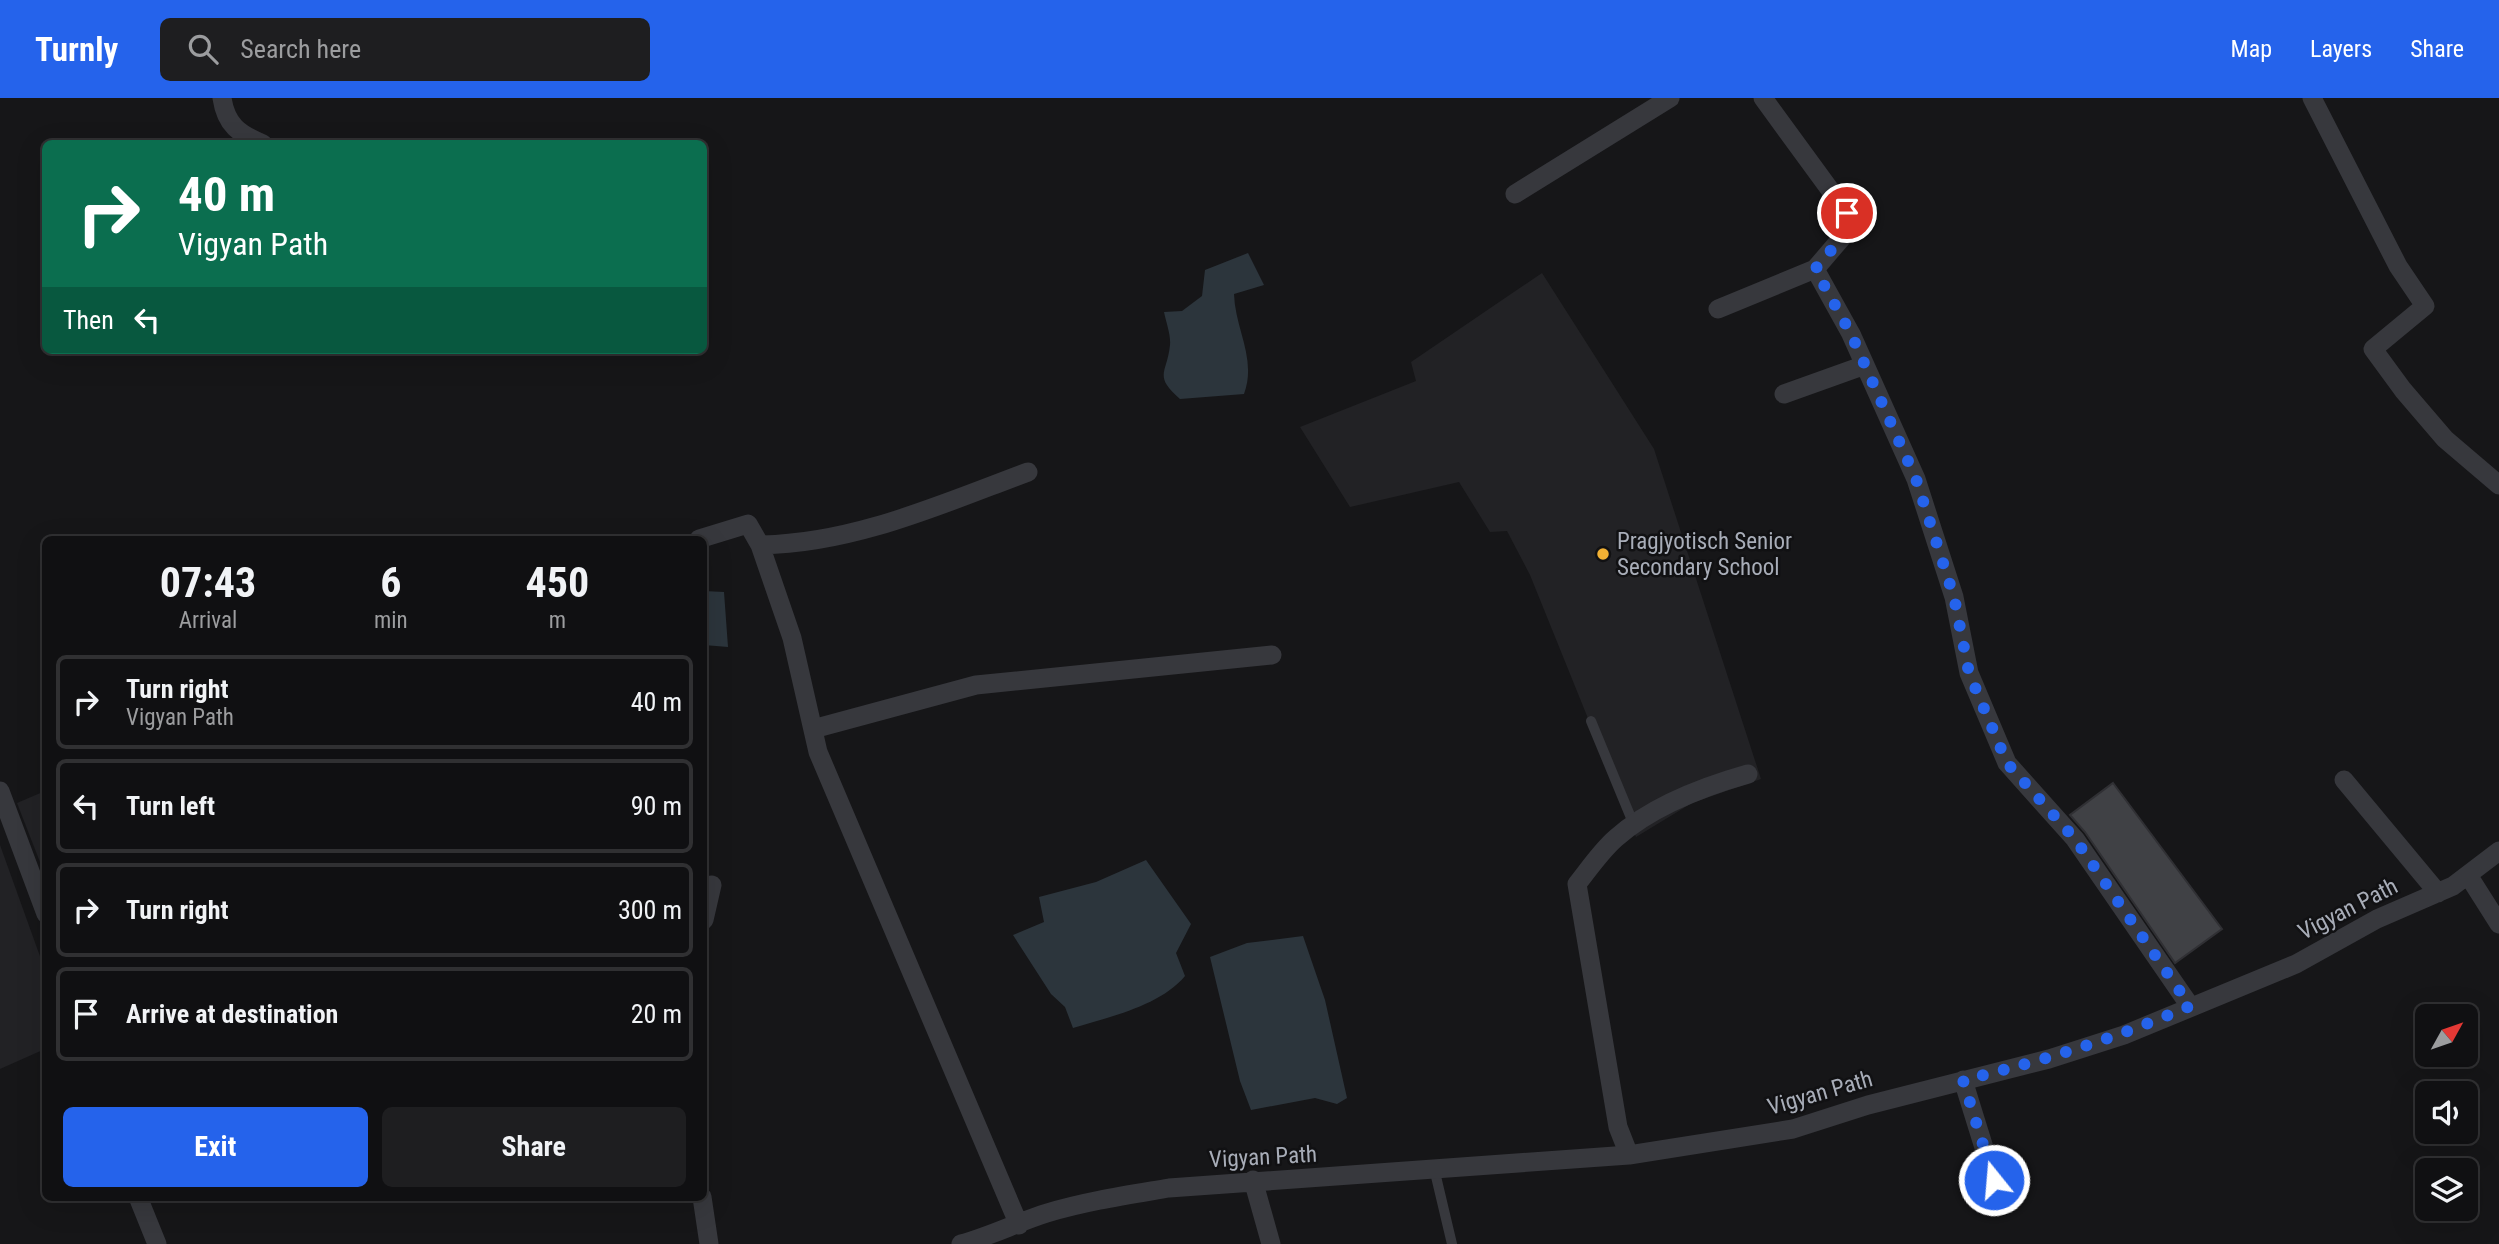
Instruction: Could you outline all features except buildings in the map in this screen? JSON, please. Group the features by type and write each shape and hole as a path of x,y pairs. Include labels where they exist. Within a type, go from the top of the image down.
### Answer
{"street":[{"path":"222,98 224,109 239,134 253,140"},
{"path":"1515,194 1670,98"},
{"path":"1718,309 1815,269 1845,234 1847,213 1763,98"},
{"path":"2312,98 2398,265 2425,306 2373,349 2445,439 2499,485"},
{"path":"1815,269 1865,365 1916,479 1954,597 1969,673 2007,763 2075,839 2190,1006"},
{"path":"1784,394 1865,365"},
{"path":"760,545 787,545 886,524 1028,472"},
{"path":"707,537 748,524 760,545 792,638 818,752 1019,1225"},
{"path":"813,729 976,685 1272,655"},
{"path":"1629,1155 1618,1127 1577,884 1617,837 1661,808 1710,785 1748,774"},
{"path":"2344,780 2438,893"},
{"path":"0,791 42,903"},
{"name":"Vigyan Path","path":"961,1244 1046,1214 1104,1199 1169,1188 1629,1155 1793,1129 1963,1080 2049,1059 2124,1035 2296,964 2377,919 2438,893 2499,851"},
{"path":"2468,874 2499,924"},
{"path":"707,907 712,885"},
{"path":"1963,1080 1994,1180"},
{"path":"1253,1180 1271,1244"},
{"path":"140,1201 157,1244"},
{"path":"703,1201 709,1244"}],"lane":[{"path":"1591,721 1634,826"},
{"path":"1434,1168 1452,1244"}],"shaded area":[{"path":"1248,253 1264,285 1234,294 1247,356 1244,394 1180,399 1164,379 1170,341 1164,312 1182,311 1202,296 1205,270"},
{"name":"Pragjyotisch Senior Secondary School","path":"1542,273 1654,449 1761,779 1692,803 1636,837 1530,575 1507,531 1490,532 1459,482 1350,507 1300,427 1416,381 1411,362"},
{"path":"707,591 724,592 728,647 707,645"},
{"path":"42,792 42,867 17,803"},
{"path":"0,845 42,962 42,1050 0,1069"},
{"path":"1146,860 1191,924 1176,953 1185,976 1148,1003 1073,1028 1065,1007 1051,994 1013,935 1044,922 1039,897 1096,882"},
{"path":"1303,936 1325,1000 1347,1098 1337,1104 1315,1098 1251,1110 1240,1081 1210,957 1247,943"}],"place":[{"name":"Pragjyotisch Senior Secondary School","path":"1603,554"}],"route":[{"path":"1847,213 1845,234 1815,269 1851,334 1916,479 1954,597 1969,673 1978,696 2007,763 2075,839 2190,1006 2124,1035 2049,1059 1963,1080 1994,1180"}]}
